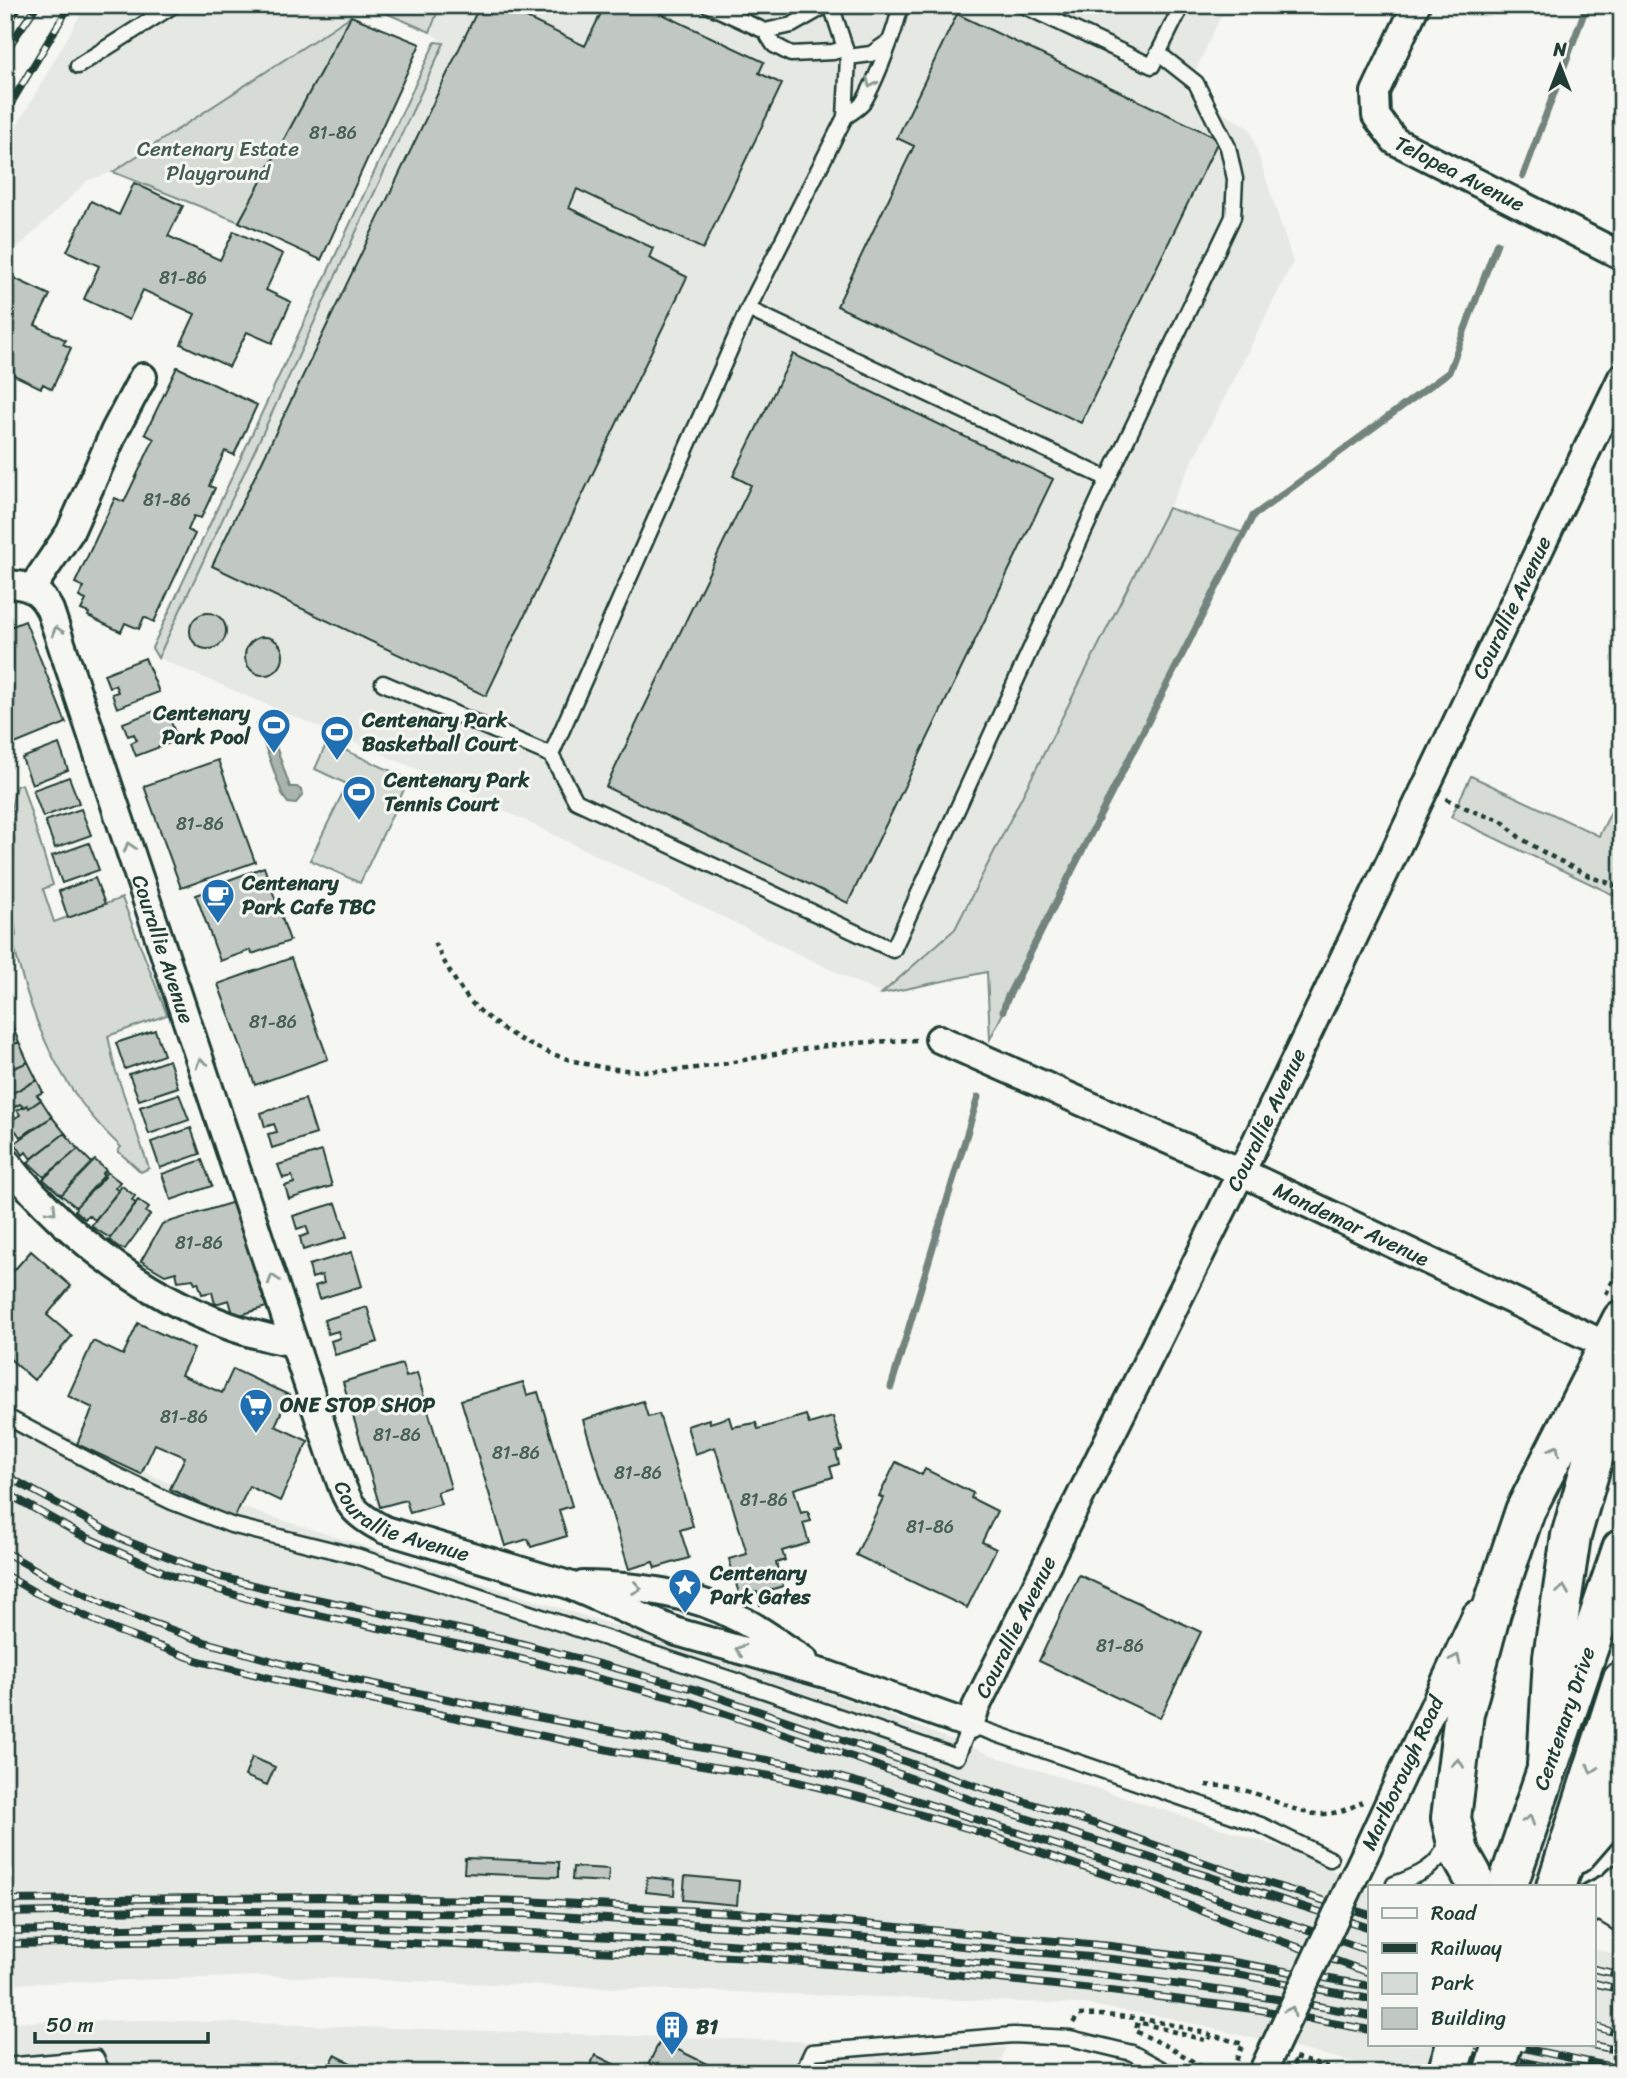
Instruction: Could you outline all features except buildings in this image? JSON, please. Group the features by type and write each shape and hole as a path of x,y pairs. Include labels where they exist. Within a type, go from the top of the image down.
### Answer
{"highway":[{"path":"1490,1881 1459,1852 1451,1818 1464,1713 1491,1612 1525,1511 1617,1344"},
{"path":"1547,1765 1553,1657 1571,1536 1614,1385 1617,1344"},
{"name":"Centenary Drive","path":"1490,1881 1547,1765 1622,1549"},
{"name":"Centenary Drive","path":"1558,1880 1622,1682"},
{"path":"1558,1880 1603,1823 1622,1779"},
{"path":"1596,1901 1622,1884"},
{"path":"1447,2073 1456,2046"},
{"path":"1493,2073 1502,2046"}],"street":[{"name":"Telopea Avenue","path":"1416,5 1375,92 1376,116 1395,141 1622,256"},
{"path":"5,584 21,584 32,588 69,532 143,377"},
{"name":"Courallie Avenue","path":"32,588 46,601 50,610 294,1343 345,1493 352,1506 364,1519 385,1530 569,1585 677,1632 829,1675 970,1725 976,1707 1241,1172 1426,790 1622,377"},
{"name":"Mandemar Avenue","path":"939,1039 1241,1172 1617,1344"},
{"path":"5,1160 64,1223 109,1260 152,1290 232,1328 294,1343"},
{"name":"Marlborough Road","path":"1262,2073 1525,1511"},
{"name":"Courallie Avenue","path":"569,1585 629,1586 671,1592 709,1604 741,1619 829,1675"},
{"path":"698,1638 709,1604"}],"lane":[{"path":"78,66 174,5"},
{"path":"708,5 765,31 774,45 791,54 871,54 888,42"},
{"path":"765,31 792,25 829,5 845,53 845,117"},
{"path":"551,755 748,309 845,117 861,105 899,18 900,5"},
{"path":"1023,5 1152,66 1182,5"},
{"path":"383,684 551,755 576,801 893,950 1108,480 1233,217 1235,179 1228,147 1196,83 1158,53"},
{"path":"748,309 1108,480"},
{"path":"5,1416 172,1502 231,1525 369,1560 746,1684 957,1757 970,1725 1261,1825 1330,1859"},
{"path":"1399,1885 1394,1884 1414,1877 1435,1864 1446,1846 1451,1818"},
{"path":"1596,1910 1622,1926"},
{"path":"802,2073 812,2052 1013,2035 1070,2038 1132,2053 1169,2073"},
{"path":"5,2066 96,2058 103,2073"}],"path":[{"path":"1426,790 1480,814 1502,820 1519,837 1545,853 1593,878 1622,887"},
{"path":"434,943 476,1008 520,1041 565,1059 607,1067 645,1072 676,1070 811,1048 876,1041 939,1039"},
{"path":"1074,2022 1079,2015 1121,2015 1151,2019 1243,2044 1231,2073"},
{"path":"1211,2035 1208,2042 1138,2022 1135,2031 1171,2048 1212,2073"},
{"path":"1301,2073 1291,2057 1348,2073"}],"shaded area":[{"path":"86,5 360,5 351,16 113,172 88,180 5,260 5,147"},
{"path":"440,5 1226,5 1186,91 1250,129 1293,262 955,930 881,994 431,775 158,658 444,43 430,32"},
{"name":"Centenary Park Pool","path":"267,720 290,787 301,790 302,796 295,804 288,803 283,796 257,724"},
{"path":"5,1407 177,1487 838,1696 991,1755 1302,1854 1368,1890 1368,2046 1596,2046 1596,1949 1622,1955 1622,2073 1400,2073 1165,2017 1083,2004 266,1976 5,1984"},
{"path":"150,2020 1007,2048 997,2067 1040,2073 5,2073 5,2022"}],"green space":[{"path":"367,5 440,5 430,32"},
{"name":"Centenary Estate Playground","path":"351,16 239,222 113,172 134,158"},
{"path":"435,42 444,43 158,658 152,648"},
{"path":"1168,508 1244,533 990,1039 987,972 881,994 955,929"},
{"name":"Centenary Park Tennis Court","path":"327,742 409,779 360,883 310,860 347,784 315,769"},
{"path":"1471,776 1599,836 1622,790 1622,899 1451,817"},
{"path":"22,784 53,885 43,889 54,922 122,898 167,1015 108,1036 115,1069 149,1168 141,1172 118,1151 121,1147 80,1101 64,1077 38,1025 28,997 12,938 16,936 12,900 14,838 10,837 12,819 9,818 16,786"}],"waterway":[{"path":"1523,176 1587,5"},
{"path":"1003,1011 1007,998 1253,516 1449,372 1497,243"},
{"path":"891,1387 978,1097"}],"railway":[{"path":"5,27 20,5"},
{"path":"5,52 37,5"},
{"path":"5,113 70,5"},
{"path":"5,1475 124,1540 221,1577 505,1639 694,1689 1222,1869 1368,1914"},
{"path":"5,1492 79,1534 170,1575 265,1604 498,1653 690,1702 991,1807 1368,1927"},
{"path":"5,1552 45,1575 120,1611 205,1642 302,1669 510,1712 799,1766 868,1785 1110,1862 1368,1950"},
{"path":"5,1575 36,1593 115,1630 199,1661 299,1685 614,1751 777,1777 867,1799 970,1829 1142,1887 1250,1930 1368,1972"},
{"path":"5,1900 319,1897 526,1901 753,1914 1111,1946 1228,1961 1368,1986"},
{"path":"5,1913 153,1910 525,1914 754,1928 1113,1959 1236,1974 1368,1999"},
{"path":"5,1931 322,1926 657,1940 858,1953 1051,1970 1243,1994 1368,2016"},
{"path":"5,1944 319,1939 754,1958 952,1974 1111,1991 1261,2010 1368,2030"},
{"path":"1596,1969 1622,1975"},
{"path":"1596,1984 1622,1990"},
{"path":"1596,2027 1622,2035"},
{"path":"1447,2046 1578,2073"},
{"path":"1514,2046 1622,2069"},
{"path":"1596,2046 1622,2051"}],"place":[{"name":"Centenary Park Pool","path":"274,755"},
{"name":"Centenary Park Basketball Court","path":"337,762"},
{"name":"Centenary Park Tennis Court","path":"359,822"},
{"name":"Centenary Park Cafe TBC","path":"218,925"},
{"name":"ONE STOP SHOP","path":"256,1435"},
{"name":"Centenary Park Gates","path":"685,1615"},
{"name":"B1","path":"672,2057"}]}
